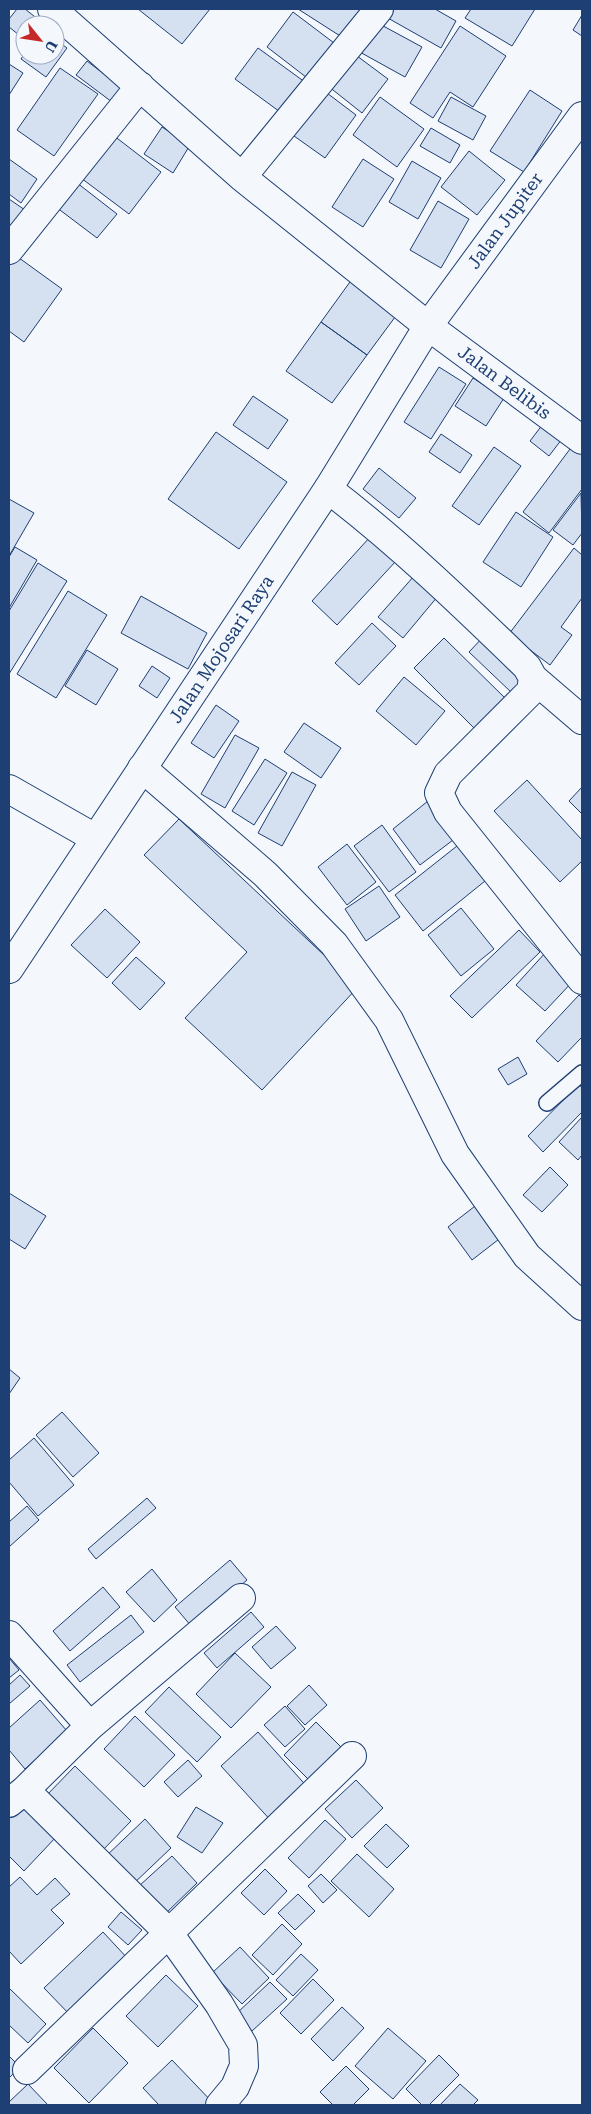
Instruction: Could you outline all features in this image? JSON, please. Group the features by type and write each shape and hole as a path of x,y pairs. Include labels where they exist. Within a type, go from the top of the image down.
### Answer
{"street":[{"name":"Jalan Belibis","path":"52,9 242,177 428,326 581,435"},
{"path":"242,177 379,9"},
{"path":"9,250 140,86"},
{"name":"Jalan Jupiter","path":"428,326 582,116"},
{"name":"Jalan Mojosari Raya","path":"9,969 328,489 428,326"},
{"path":"328,489 359,512 455,597 527,667 533,678 582,720"},
{"path":"533,678 531,691 448,774 439,793 448,812 582,980"},
{"path":"142,768 265,874 334,944 390,1020 455,1154 527,1256 582,1306"},
{"path":"9,789 95,838"},
{"path":"220,2105 235,2087 244,2066 242,2045 219,2004 168,1932 17,1796 90,1726 241,1598"},
{"path":"9,1635 90,1726"},
{"path":"27,2070 352,1756"}],"lane":[{"path":"547,1103 582,1073"}],"building":[{"path":"17,9 25,9 33,15 15,15 15,32 9,27 9,19"},
{"path":"138,9 210,9 182,44"},
{"path":"298,9 368,9 348,41"},
{"path":"391,9 435,9 456,21 441,48 386,17"},
{"path":"471,9 535,9 512,46 465,18"},
{"path":"293,12 342,49 315,84 267,47"},
{"path":"582,15 582,36 573,30"},
{"path":"374,21 422,47 405,77 358,51"},
{"path":"460,26 506,56 473,107 450,92 433,118 410,103"},
{"path":"258,48 309,85 287,117 235,79"},
{"path":"353,53 388,79 362,113 328,86"},
{"path":"87,61 130,94 120,108 76,75"},
{"path":"9,64 23,73 9,95"},
{"path":"29,65 55,65 46,77"},
{"path":"60,68 98,94 54,156 17,130"},
{"path":"319,87 356,115 325,158 287,131"},
{"path":"530,90 562,111 524,172 490,151"},
{"path":"380,97 424,129 397,167 353,135"},
{"path":"451,97 486,116 473,140 438,121"},
{"path":"162,127 190,145 173,173 144,154"},
{"path":"431,128 460,145 450,163 420,146"},
{"path":"109,132 161,172 129,214 77,175"},
{"path":"469,151 505,180 477,215 441,187"},
{"path":"9,159 37,179 21,203 9,194"},
{"path":"363,159 394,179 363,227 332,207"},
{"path":"412,161 441,178 418,219 389,202"},
{"path":"72,179 117,214 97,238 52,204"},
{"path":"9,199 25,210 9,234"},
{"path":"438,201 469,219 441,268 410,250"},
{"path":"15,255 62,289 24,342 9,331 9,264"},
{"path":"355,275 401,309 367,355 321,322"},
{"path":"321,322 367,355 332,403 286,371"},
{"path":"439,367 466,384 431,439 404,422"},
{"path":"473,378 504,398 486,426 455,406"},
{"path":"253,396 288,420 268,449 233,425"},
{"path":"546,420 565,435 549,456 530,441"},
{"path":"216,432 287,482 239,549 168,499"},
{"path":"441,434 472,455 460,473 429,452"},
{"path":"576,441 582,446 582,489 549,533 523,512"},
{"path":"494,447 521,466 479,525 452,506"},
{"path":"379,468 416,498 399,518 363,489"},
{"path":"581,493 582,533 573,545 553,530"},
{"path":"9,499 34,513 9,556"},
{"path":"516,512 553,537 521,587 483,562"},
{"path":"370,537 396,561 337,625 312,601"},
{"path":"15,547 37,560 9,608 9,557"},
{"path":"574,548 582,555 582,598 561,627 572,635 550,665 509,634"},
{"path":"38,563 67,581 9,674 9,611"},
{"path":"414,576 438,596 403,638 378,617"},
{"path":"68,591 107,615 56,698 17,674"},
{"path":"141,596 207,633 188,669 121,633"},
{"path":"372,623 396,646 359,685 335,663"},
{"path":"486,634 529,675 512,693 469,652"},
{"path":"444,638 506,699 476,730 414,668"},
{"path":"87,650 118,669 96,705 65,686"},
{"path":"152,666 170,678 157,698 139,686"},
{"path":"404,677 445,711 416,745 376,711"},
{"path":"216,705 239,721 214,758 191,743"},
{"path":"304,723 341,748 321,778 284,752"},
{"path":"235,735 259,748 225,808 201,794"},
{"path":"265,759 287,773 254,825 232,811"},
{"path":"292,772 316,785 282,846 258,833"},
{"path":"527,780 582,840 582,861 560,882 494,811"},
{"path":"582,787 582,814 569,801"},
{"path":"428,801 457,837 420,865 393,829"},
{"path":"179,819 358,987 262,1090 185,1018 247,952 144,855"},
{"path":"382,825 416,872 389,892 354,846"},
{"path":"462,842 490,877 423,931 395,895"},
{"path":"347,844 376,882 347,905 318,867"},
{"path":"379,886 400,917 366,941 345,909"},
{"path":"461,908 494,949 461,976 428,935"},
{"path":"105,909 140,942 107,978 71,945"},
{"path":"519,930 540,952 472,1018 450,996"},
{"path":"546,952 575,979 545,1011 516,985"},
{"path":"136,957 165,983 140,1010 112,983"},
{"path":"579,995 582,998 582,1039 558,1062 536,1041"},
{"path":"518,1057 527,1074 508,1085 498,1069"},
{"path":"579,1084 582,1088 582,1112 543,1152 528,1136"},
{"path":"582,1117 582,1155 578,1160 559,1142"},
{"path":"550,1167 568,1185 542,1212 523,1195"},
{"path":"9,1193 46,1216 25,1249 9,1239"},
{"path":"479,1203 503,1236 472,1260 448,1227"},
{"path":"9,1369 20,1378 9,1394"},
{"path":"62,1412 99,1453 73,1477 36,1435"},
{"path":"34,1438 74,1485 38,1516 9,1482 9,1460"},
{"path":"147,1498 156,1508 96,1559 88,1549"},
{"path":"27,1506 39,1520 9,1547 9,1522"},
{"path":"230,1560 247,1580 192,1627 175,1607"},
{"path":"152,1569 177,1600 154,1622 126,1592"},
{"path":"103,1587 120,1607 70,1651 53,1631"},
{"path":"251,1612 264,1627 217,1668 204,1653"},
{"path":"131,1615 144,1632 80,1682 67,1665"},
{"path":"276,1626 296,1648 271,1669 252,1647"},
{"path":"235,1653 271,1687 231,1728 196,1694"},
{"path":"9,1658 19,1670 9,1678"},
{"path":"20,1675 30,1686 9,1704 9,1685"},
{"path":"309,1685 327,1705 305,1725 287,1706"},
{"path":"169,1687 221,1737 197,1762 145,1712"},
{"path":"40,1700 67,1731 25,1769 9,1750 9,1728"},
{"path":"285,1706 305,1729 285,1747 264,1725"},
{"path":"135,1716 175,1755 144,1787 104,1749"},
{"path":"316,1722 345,1751 313,1784 284,1755"},
{"path":"258,1732 311,1791 274,1824 221,1766"},
{"path":"188,1760 202,1776 178,1797 164,1782"},
{"path":"75,1766 131,1821 100,1853 44,1798"},
{"path":"356,1780 383,1808 352,1838 325,1809"},
{"path":"24,1804 57,1836 24,1871 9,1856 9,1819"},
{"path":"196,1807 223,1823 202,1853 177,1837"},
{"path":"145,1819 171,1848 130,1887 103,1859"},
{"path":"325,1820 346,1839 309,1878 288,1858"},
{"path":"386,1824 409,1846 387,1868 364,1846"},
{"path":"357,1854 394,1889 369,1917 331,1881"},
{"path":"172,1856 197,1883 165,1914 139,1886"},
{"path":"265,1869 287,1891 264,1915 241,1893"},
{"path":"321,1874 337,1890 323,1903 308,1886"},
{"path":"20,1877 37,1895 55,1878 70,1894 51,1910 64,1923 21,1964 9,1951 9,1887"},
{"path":"298,1894 315,1911 295,1930 278,1913"},
{"path":"121,1912 142,1930 128,1945 108,1927"},
{"path":"282,1924 302,1944 273,1975 252,1955"},
{"path":"103,1932 130,1961 72,2017 44,1988"},
{"path":"240,1947 269,1978 242,2004 212,1973"},
{"path":"301,1954 318,1970 293,1996 276,1980"},
{"path":"166,1975 198,2006 158,2047 126,2016"},
{"path":"313,1979 334,2000 301,2034 280,2013"},
{"path":"270,1982 287,1999 252,2031 236,2014"},
{"path":"9,1988 46,2024 28,2043 9,2025"},
{"path":"342,2007 364,2028 333,2061 311,2039"},
{"path":"93,2028 128,2063 89,2103 54,2068"},
{"path":"388,2028 426,2061 393,2099 355,2066"},
{"path":"439,2055 459,2075 429,2105 422,2105 406,2089"},
{"path":"9,2056 20,2067 9,2078"},
{"path":"172,2060 215,2105 159,2105 143,2088"},
{"path":"346,2066 369,2089 353,2105 333,2105 320,2092"},
{"path":"28,2084 48,2105 9,2105 9,2102"},
{"path":"460,2084 478,2100 473,2105 440,2105"}]}
